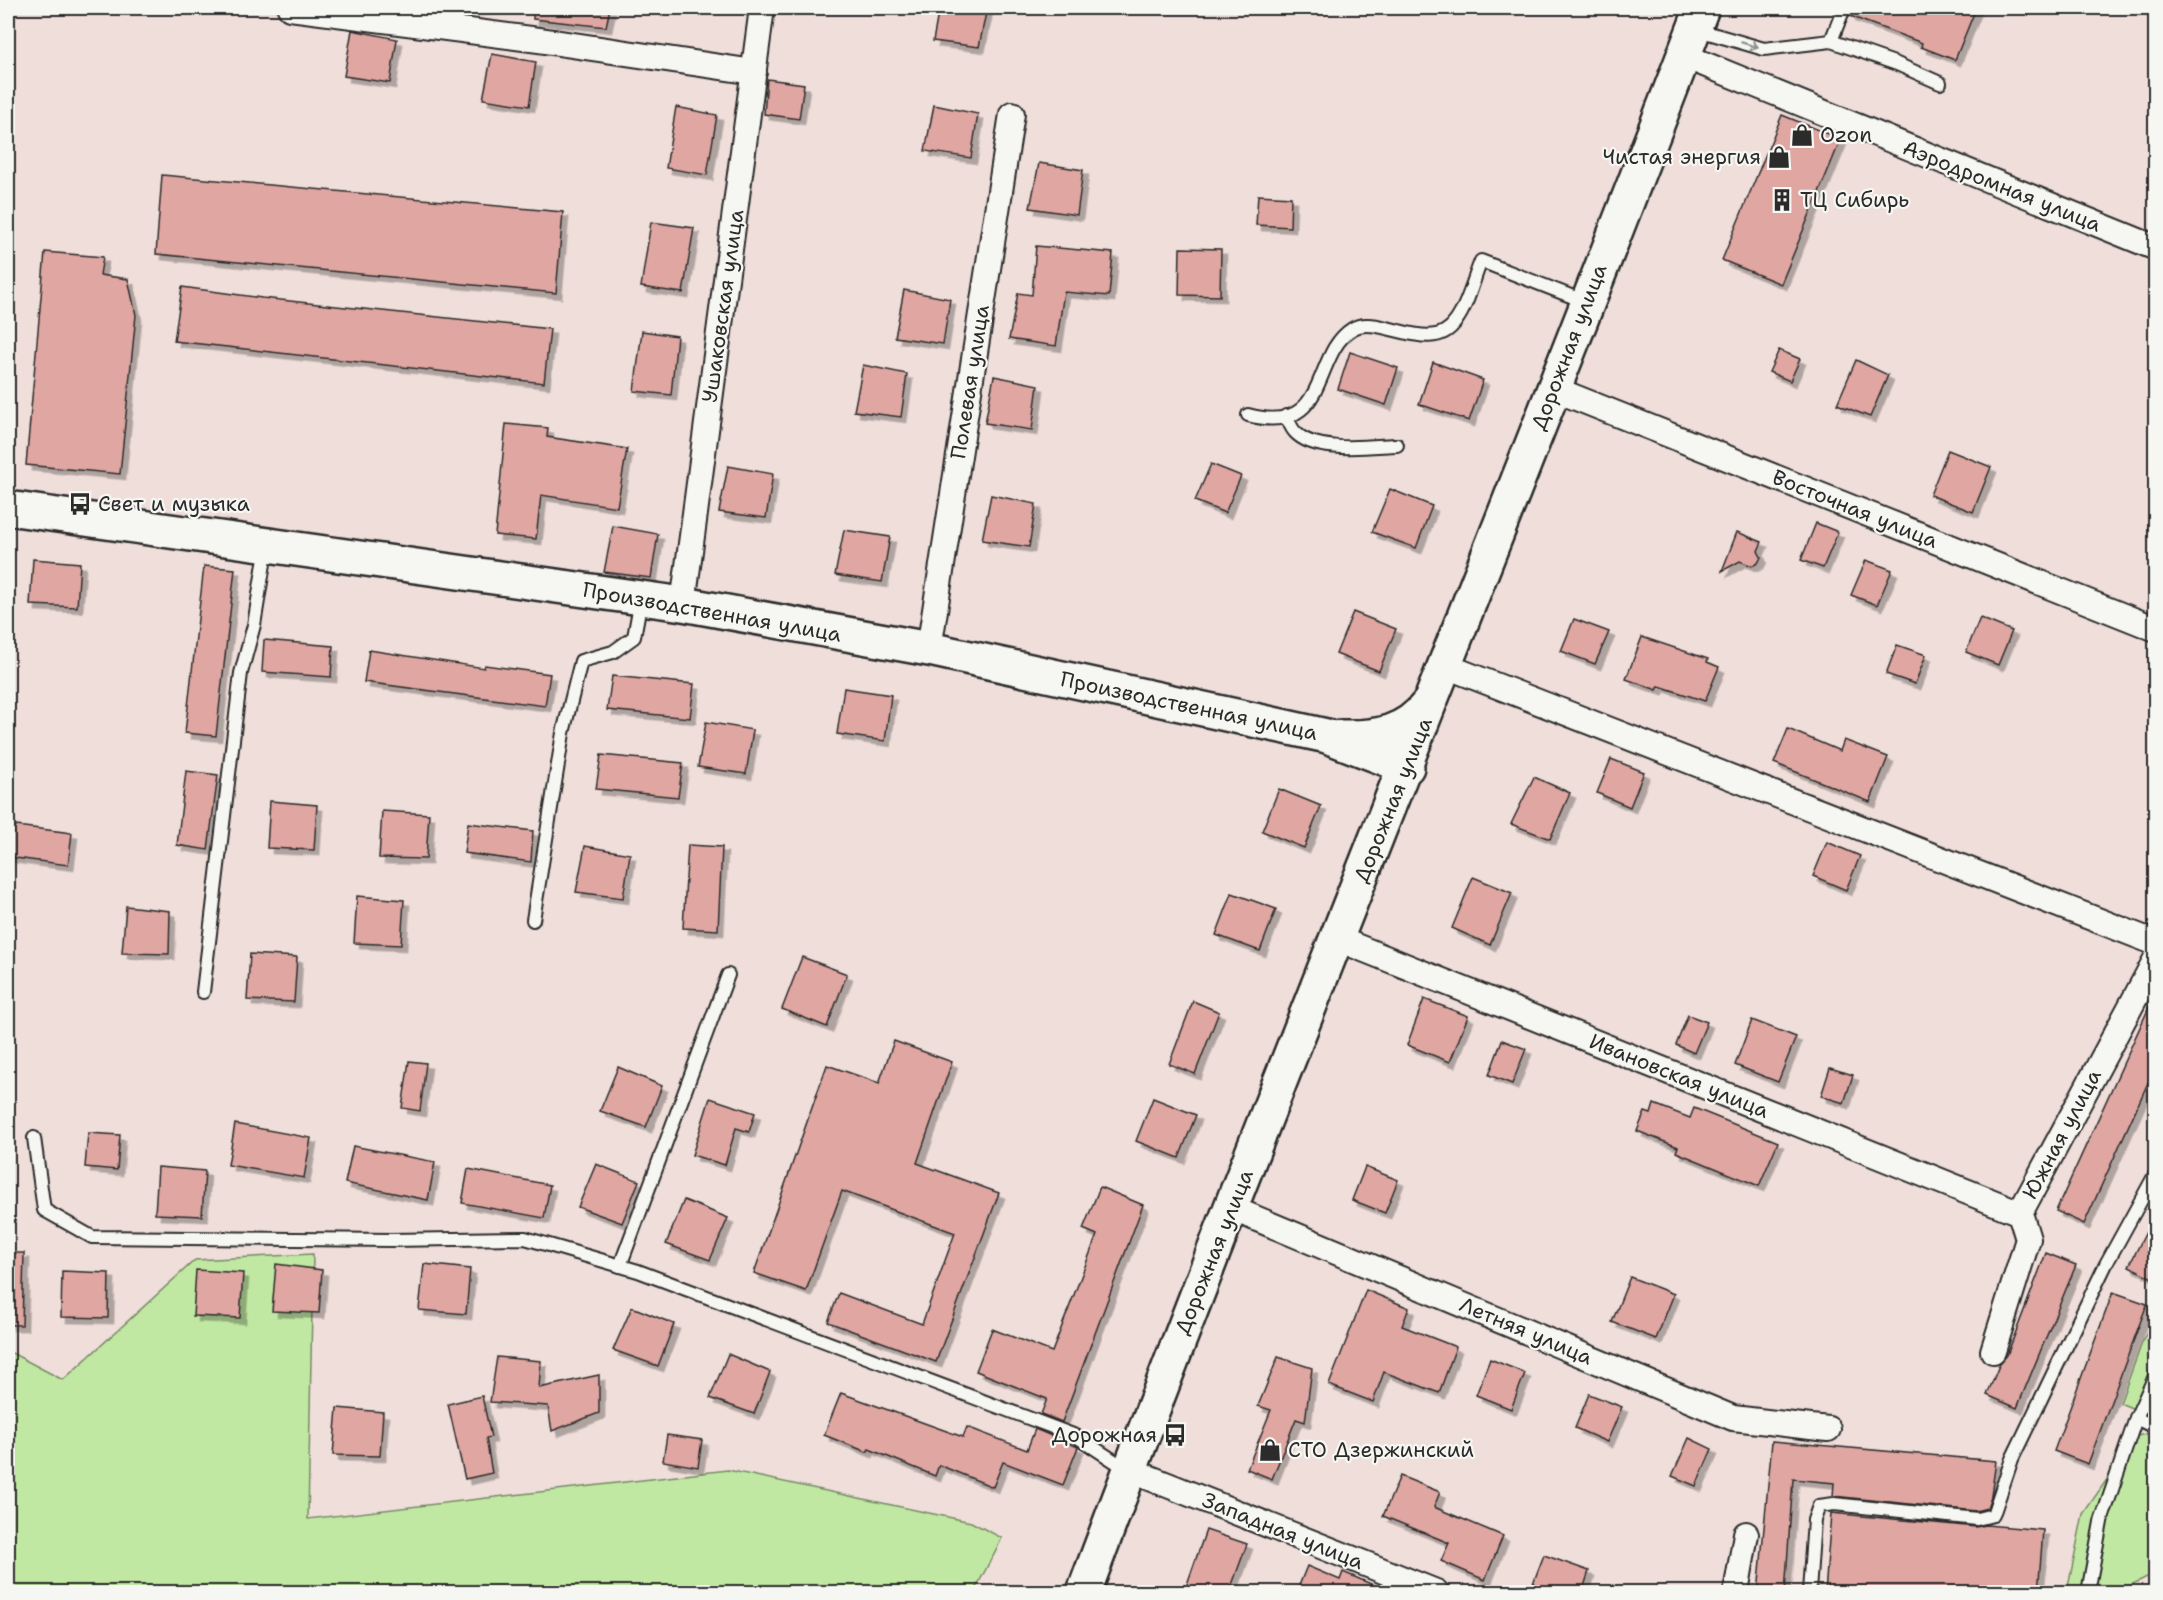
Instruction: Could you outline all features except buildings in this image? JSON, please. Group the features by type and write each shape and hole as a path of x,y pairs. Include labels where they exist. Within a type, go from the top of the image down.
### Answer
{"main road":[{"name":"Дорожная улица","path":"1084,1593 1231,1208 1407,767 1693,30"},
{"name":"Производственная улица","path":"8,508 683,604 928,649 1327,736 1407,767"},
{"path":"1327,736 1376,737 1399,730 1419,716 1440,681"},
{"path":"1327,736 1356,754 1370,769 1379,785 1386,820"}],"street":[{"path":"290,8 527,38 754,72"},
{"name":"Ушаковская улица","path":"683,604 762,8"},
{"name":"Аэродромная улица","path":"1693,30 2156,248"},
{"name":"Полевая улица","path":"928,649 1012,114"},
{"name":"Восточная улица","path":"1554,389 2156,629"},
{"path":"1440,681 2156,943"},
{"name":"Ивановская улица","path":"1338,939 2020,1213"},
{"name":"Южная улица","path":"1993,1352 2028,1239 2020,1213 2156,959"},
{"name":"Летняя улица","path":"1231,1208 1733,1418 1828,1429"},
{"name":"Западная улица","path":"1130,1470 1436,1593"},
{"path":"1736,1593 1746,1534"}],"lane":[{"path":"1831,41 1844,8"},
{"path":"1693,30 1764,49 1831,41 1940,82"},
{"path":"1248,415 1264,419 1286,416 1303,408 1316,392 1336,343 1355,326 1368,324 1420,336 1440,333 1456,323 1481,261 1586,302"},
{"path":"1286,416 1295,432 1304,439 1336,448 1397,445"},
{"path":"203,992 241,673 254,625 267,544"},
{"path":"533,920 563,733 581,661 613,652 634,637 641,598"},
{"path":"620,1266 728,975"},
{"path":"34,1138 44,1210 92,1237 391,1240 525,1238 620,1266 1077,1436 1130,1470"},
{"path":"1809,1593 1814,1520 1819,1506 1834,1504 1977,1519 1993,1515 2017,1449 2106,1264 2156,1173"},
{"path":"2088,1593 2101,1522 2136,1418 2156,1374"},
{"path":"2136,1418 2156,1428"}],"green space":[{"path":"313,1254 308,1519 728,1470 971,1522 1002,1538 974,1592 8,1592 8,1351 63,1380 195,1260"},
{"path":"2155,1318 2155,1418 2120,1403 2143,1340"},
{"path":"2150,1433 2155,1435 2155,1573 2117,1592 2067,1592 2083,1514 2137,1436"}],"place":[{"name":"Ozon","path":"1802,135"},
{"name":"Чистая энергия","path":"1779,157"},
{"name":"ТЦ Сибирь","path":"1782,200"},
{"name":"Свет и музыка","path":"80,504"},
{"name":"Дорожная","path":"1175,1435"},
{"name":"СТО Дзержинский","path":"1270,1450"}]}
